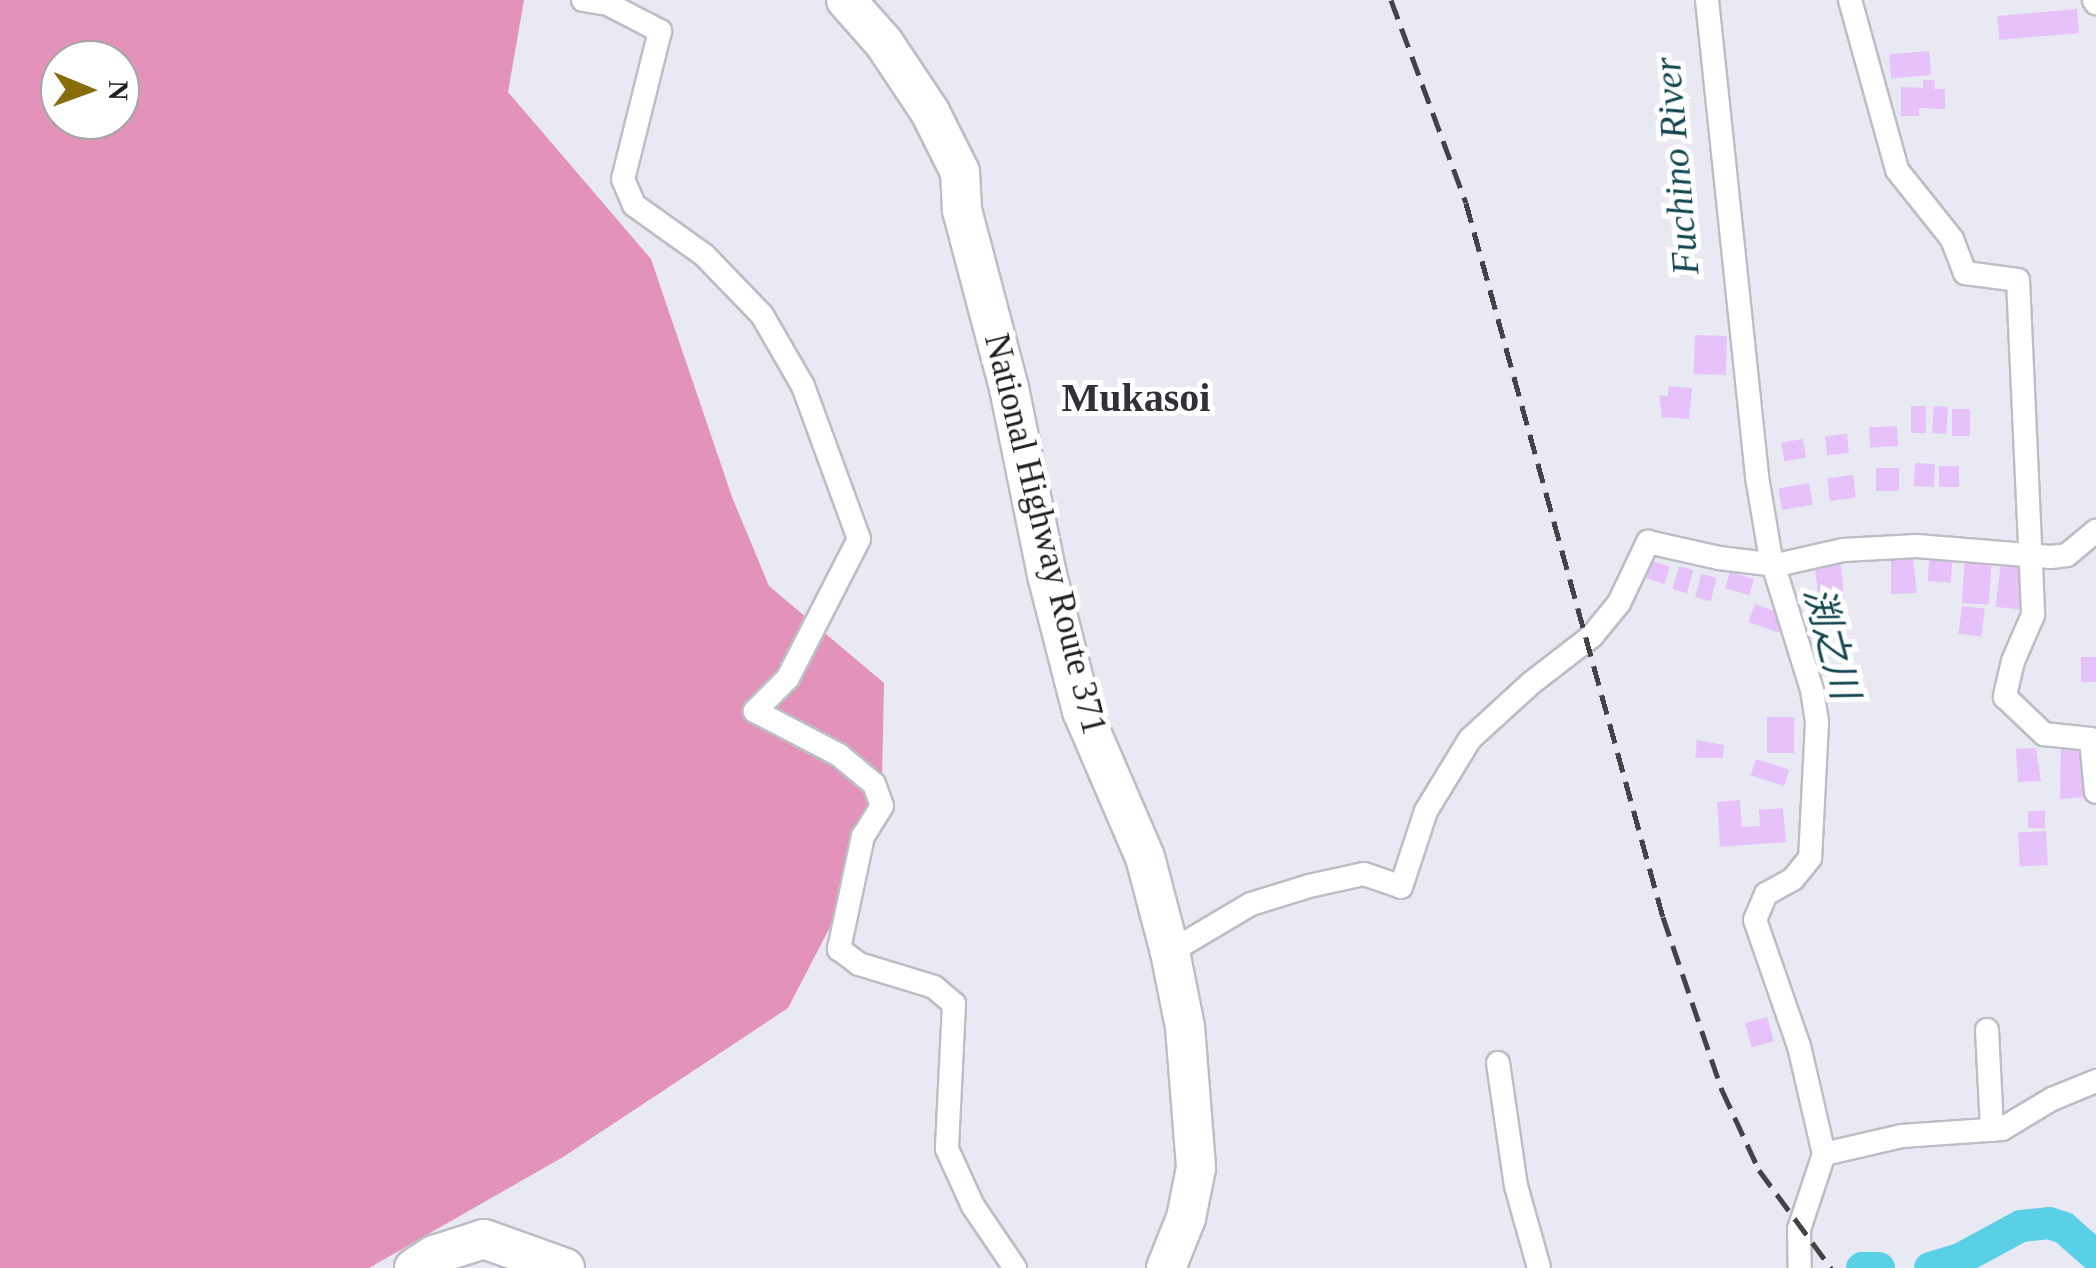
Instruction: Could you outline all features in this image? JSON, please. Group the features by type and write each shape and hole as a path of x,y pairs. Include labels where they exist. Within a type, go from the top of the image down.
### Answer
{"highway":[{"name":"National Highway Route 371","path":"846,0 884,43 930,112 960,172 962,210 1009,388 1047,575 1082,711 1145,857 1170,952 1186,1027 1196,1168 1186,1218 1166,1268"},
{"path":"414,1268 434,1256 484,1239 565,1268"}],"street":[{"path":"583,0 608,4 660,31 623,180 634,205 704,255 762,314 803,386 859,539 788,678 755,711 839,755 874,784 882,806 863,836 838,949 859,964 934,988 954,1004 948,1148 972,1206 1015,1268"},
{"path":"1707,0 1758,477 1770,554 1777,565 1817,722 1810,858 1793,878 1766,894 1755,920 1799,1046 1824,1154 1799,1229 1800,1268"},
{"path":"1850,0 1897,170 1952,239 1964,274 2018,280 2033,615 2005,697 2044,734 2090,739 2096,792"},
{"path":"1170,952 1251,904 1309,886 1364,874 1401,886 1426,810 1470,739 1530,684 1592,636 1619,603 1648,542 1719,558 1777,565 1844,550 1917,546 2031,557 2067,555 2096,531"},
{"path":"1987,1030 1992,1130"},
{"path":"1498,1063 1516,1186 1539,1268"},
{"path":"1824,1154 1902,1136 2002,1129 2052,1099 2096,1081"}],"shaded area":[{"path":"0,0 524,0 508,92 651,259 732,497 769,586 884,683 881,829 788,1008 563,1157 369,1268 0,1268"}],"building":[{"path":"2077,9 2079,33 1999,40 1997,16"},
{"path":"1929,51 1931,75 1891,78 1889,54"},
{"path":"1923,80 1935,80 1934,89 1945,89 1945,109 1919,108 1919,116 1901,116 1901,87 1923,88"},
{"path":"1695,335 1727,336 1726,375 1694,374"},
{"path":"1669,386 1692,388 1689,419 1662,417 1659,395 1668,396"},
{"path":"1911,406 1926,406 1926,433 1911,433"},
{"path":"1934,406 1948,407 1946,434 1932,433"},
{"path":"1952,409 1970,409 1970,436 1952,436"},
{"path":"1897,426 1898,446 1870,447 1869,427"},
{"path":"1847,434 1849,453 1827,455 1825,436"},
{"path":"1803,439 1806,458 1784,461 1781,442"},
{"path":"1915,463 1935,464 1934,487 1914,486"},
{"path":"1939,466 1959,466 1959,487 1939,487"},
{"path":"1876,468 1899,468 1899,491 1876,491"},
{"path":"1853,475 1856,498 1830,501 1827,478"},
{"path":"1809,483 1813,505 1782,510 1778,488"},
{"path":"1891,551 1912,551 1917,593 1891,594"},
{"path":"1930,553 1953,555 1950,583 1928,581"},
{"path":"1965,557 1992,559 1989,605 1962,603"},
{"path":"1840,558 1845,603 1814,607 1812,593 1818,593 1814,561"},
{"path":"1652,561 1670,567 1665,584 1646,578"},
{"path":"2001,562 2026,565 2020,610 1996,607"},
{"path":"1679,566 1693,570 1687,593 1672,589"},
{"path":"1730,572 1754,579 1749,595 1725,588"},
{"path":"1701,574 1717,578 1711,601 1695,597"},
{"path":"1755,604 1785,615 1779,633 1749,622"},
{"path":"1962,606 1985,609 1981,637 1959,634"},
{"path":"2081,657 2096,657 2096,682 2081,682"},
{"path":"1767,717 1794,717 1794,753 1767,753"},
{"path":"1697,740 1724,745 1723,758 1695,758"},
{"path":"2061,741 2078,744 2082,750 2084,797 2060,799"},
{"path":"2036,748 2041,781 2018,782 2016,749"},
{"path":"1756,759 1789,770 1784,786 1751,775"},
{"path":"1740,800 1742,827 1760,826 1759,810 1783,808 1786,842 1720,847 1717,802"},
{"path":"2028,811 2045,811 2045,828 2028,828"},
{"path":"2046,831 2048,865 2020,866 2018,832"},
{"path":"1767,1017 1774,1041 1752,1047 1745,1023"}],"waterway":[{"path":"1930,1268 1960,1259 2021,1226 2049,1223 2064,1228 2096,1256"},
{"path":"1862,1268 1879,1268"}],"railway":[{"path":"1391,0 1466,203 1663,917 1722,1090 1759,1170 1831,1268"}],"district":[{"name":"Mukasoi","path":"1136,398"}],"water label":[{"name":"Fuchino River","path":"1677,166"},
{"name":"渕之川","path":"1831,643"}]}
